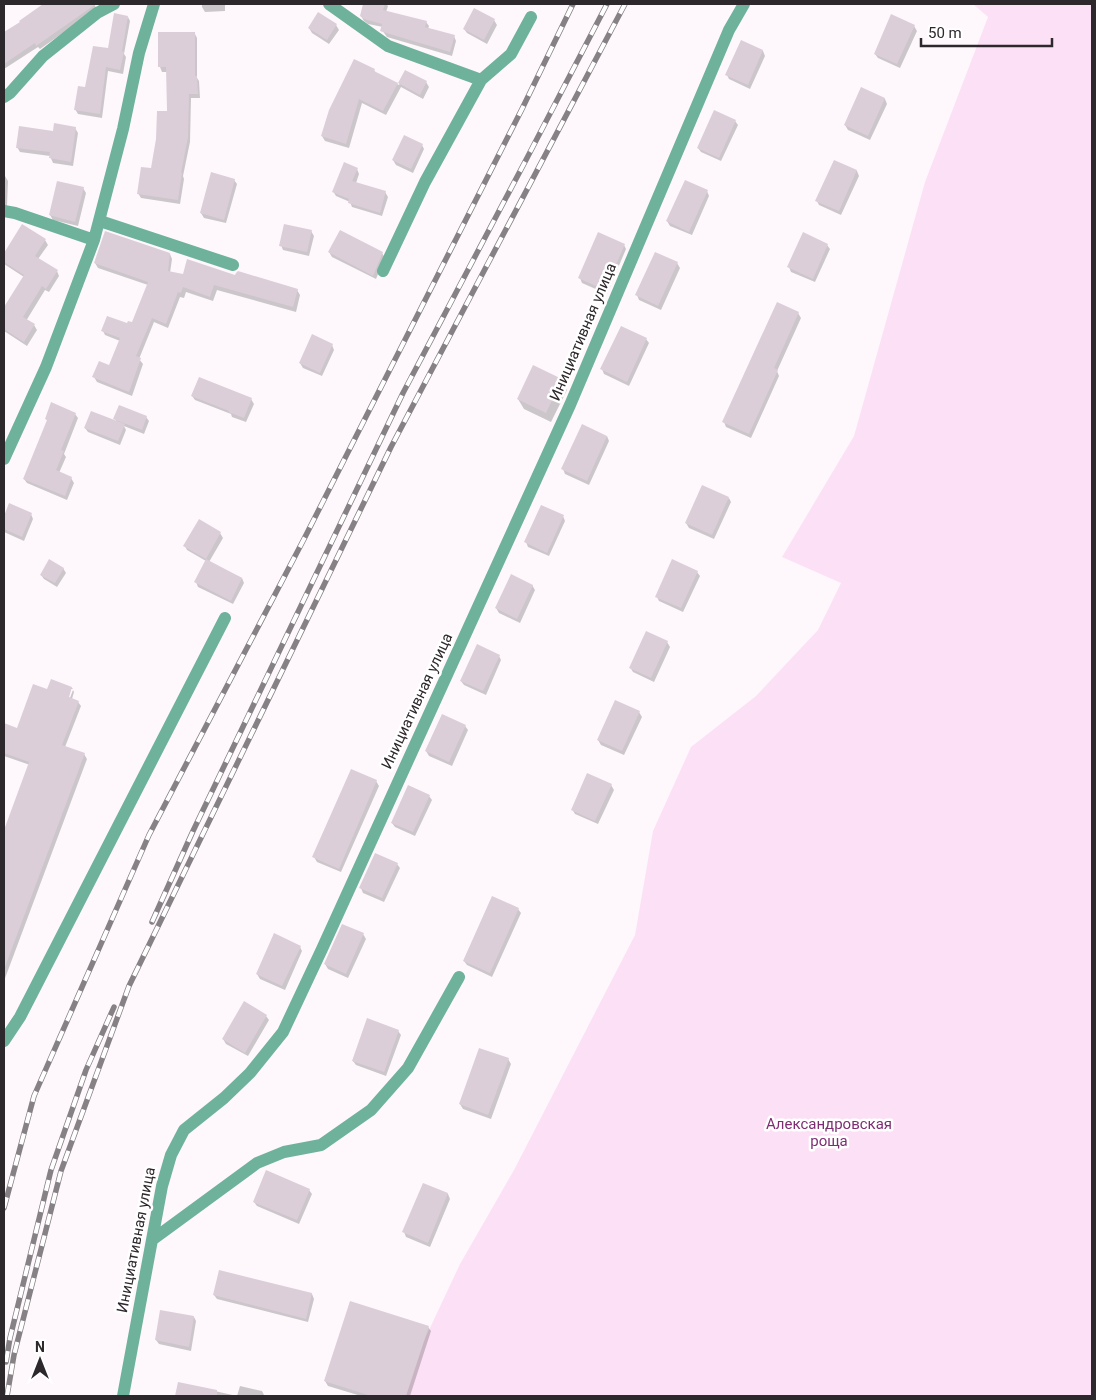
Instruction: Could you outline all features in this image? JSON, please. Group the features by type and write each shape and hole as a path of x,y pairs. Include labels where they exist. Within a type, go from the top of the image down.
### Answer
{"street":[{"path":"4,98 44,56 97,13 114,4"},
{"path":"4,459 46,367 94,240 123,129 150,4"},
{"path":"329,4 388,46 481,80"},
{"name":"Инициативная улица","path":"123,1396 162,1186 171,1155 184,1130 224,1098 250,1073 283,1032 570,404 729,30 744,4"},
{"path":"383,271 425,182 481,80 511,54 531,17"},
{"path":"4,211 15,212 94,240"},
{"path":"100,221 233,266"},
{"path":"4,1041 20,1017 225,618"},
{"path":"152,1240 257,1163 284,1152 321,1145 371,1110 408,1068 459,977"}],"green space":[{"name":"Александровская роща","path":"973,4 1092,4 1092,1396 398,1396 460,1264 514,1170 635,935 653,831 691,747 756,696 818,630 841,583 782,557 854,436 925,182 988,17"}],"building":[{"path":"43,4 96,4 36,46 35,43 4,64 4,32"},
{"path":"363,4 385,4 383,10 427,21 425,27 455,35 450,52 380,31 382,24 360,16"},
{"path":"474,8 495,19 484,40 463,29"},
{"path":"318,12 337,24 327,40 308,28"},
{"path":"114,13 128,16 120,70 106,67 100,114 74,110 78,86 85,87 93,46 108,48"},
{"path":"891,14 915,25 897,64 874,54"},
{"path":"158,32 195,32 195,76 197,76 198,94 189,94 188,137 178,200 137,194 141,167 151,168 156,139 157,111 167,111 166,67 158,67"},
{"path":"741,40 763,50 748,85 725,75"},
{"path":"354,59 398,83 383,111 359,99 346,144 321,136 329,110"},
{"path":"405,70 427,81 420,95 398,83"},
{"path":"861,87 885,98 868,136 844,125"},
{"path":"714,110 736,120 719,158 697,148"},
{"path":"54,123 76,127 71,162 49,158 50,152 16,148 19,126 53,131"},
{"path":"404,135 423,144 411,169 392,160"},
{"path":"834,160 857,170 839,211 815,201"},
{"path":"344,162 358,168 352,181 386,191 380,213 348,203 349,199 332,192"},
{"path":"211,172 235,179 224,220 200,213"},
{"path":"685,180 708,190 689,232 666,221"},
{"path":"57,181 84,187 75,222 49,215"},
{"path":"22,224 46,239 35,256 58,270 46,289 42,286 23,317 35,324 24,342 4,329 4,307 24,275 4,262 4,253"},
{"path":"284,224 312,230 307,252 279,246"},
{"path":"340,230 383,252 373,276 328,252"},
{"path":"105,231 170,253 168,271 183,274 187,259 235,275 238,271 298,289 293,307 214,285 210,297 183,287 181,293 178,292 166,324 152,318 136,356 141,358 129,392 92,377 99,361 109,365 120,338 101,331 107,316 127,323 128,321 132,322 148,282 94,263"},
{"path":"598,232 625,244 605,290 578,278"},
{"path":"803,232 828,244 813,279 787,267"},
{"path":"655,252 678,262 658,306 635,295"},
{"path":"777,302 799,312 774,368 778,370 749,434 722,422"},
{"path":"621,326 647,338 627,382 600,369"},
{"path":"312,334 333,344 320,373 299,363"},
{"path":"533,365 562,379 546,413 517,399"},
{"path":"199,377 252,398 244,418 191,396"},
{"path":"51,402 76,413 61,450 64,451 56,470 72,477 65,496 23,479 47,420 45,419"},
{"path":"119,405 147,416 142,430 113,419"},
{"path":"91,411 125,424 118,441 84,428"},
{"path":"582,424 607,436 587,481 561,469"},
{"path":"702,485 729,497 712,535 685,523"},
{"path":"9,503 32,513 22,537 4,529 4,516"},
{"path":"541,505 564,515 547,553 524,542"},
{"path":"199,519 221,532 206,559 183,546"},
{"path":"49,559 64,568 55,583 40,575"},
{"path":"206,559 242,578 231,601 194,582"},
{"path":"672,559 698,571 681,608 655,597"},
{"path":"511,574 533,585 517,619 495,608"},
{"path":"646,631 668,641 651,678 629,668"},
{"path":"477,644 500,655 483,691 460,681"},
{"path":"51,679 72,687 69,697 79,701 62,745 85,753 4,967 4,830 29,762 4,753 4,723 17,728 33,684 47,689"},
{"path":"615,700 640,711 622,751 597,740"},
{"path":"442,714 466,725 449,762 425,751"},
{"path":"351,769 377,780 339,869 312,857"},
{"path":"587,773 612,784 595,821 571,810"},
{"path":"408,785 430,795 413,832 391,823"},
{"path":"375,853 398,863 382,898 359,888"},
{"path":"492,896 519,908 490,973 463,961"},
{"path":"342,924 364,933 346,974 324,964"},
{"path":"274,933 301,946 282,986 256,974"},
{"path":"244,1001 267,1015 245,1053 222,1039"},
{"path":"367,1018 399,1030 384,1072 352,1061"},
{"path":"479,1048 509,1058 488,1115 459,1104"},
{"path":"266,1170 310,1189 297,1220 253,1202"},
{"path":"423,1183 448,1193 428,1243 402,1232"},
{"path":"219,1270 312,1293 306,1319 213,1295"},
{"path":"350,1301 429,1326 406,1396 371,1396 324,1381"},
{"path":"160,1310 194,1316 189,1347 155,1340"},
{"path":"178,1382 217,1390 217,1396 175,1396"}],"railway":[{"path":"4,1208 34,1096 149,835 304,539 522,109 573,4"},
{"path":"152,922 193,831 403,393 607,4"},
{"path":"7,1396 14,1355 61,1171 129,986 391,447 625,4"},
{"path":"6,1362 10,1338 51,1170 86,1070 114,1007"}]}
